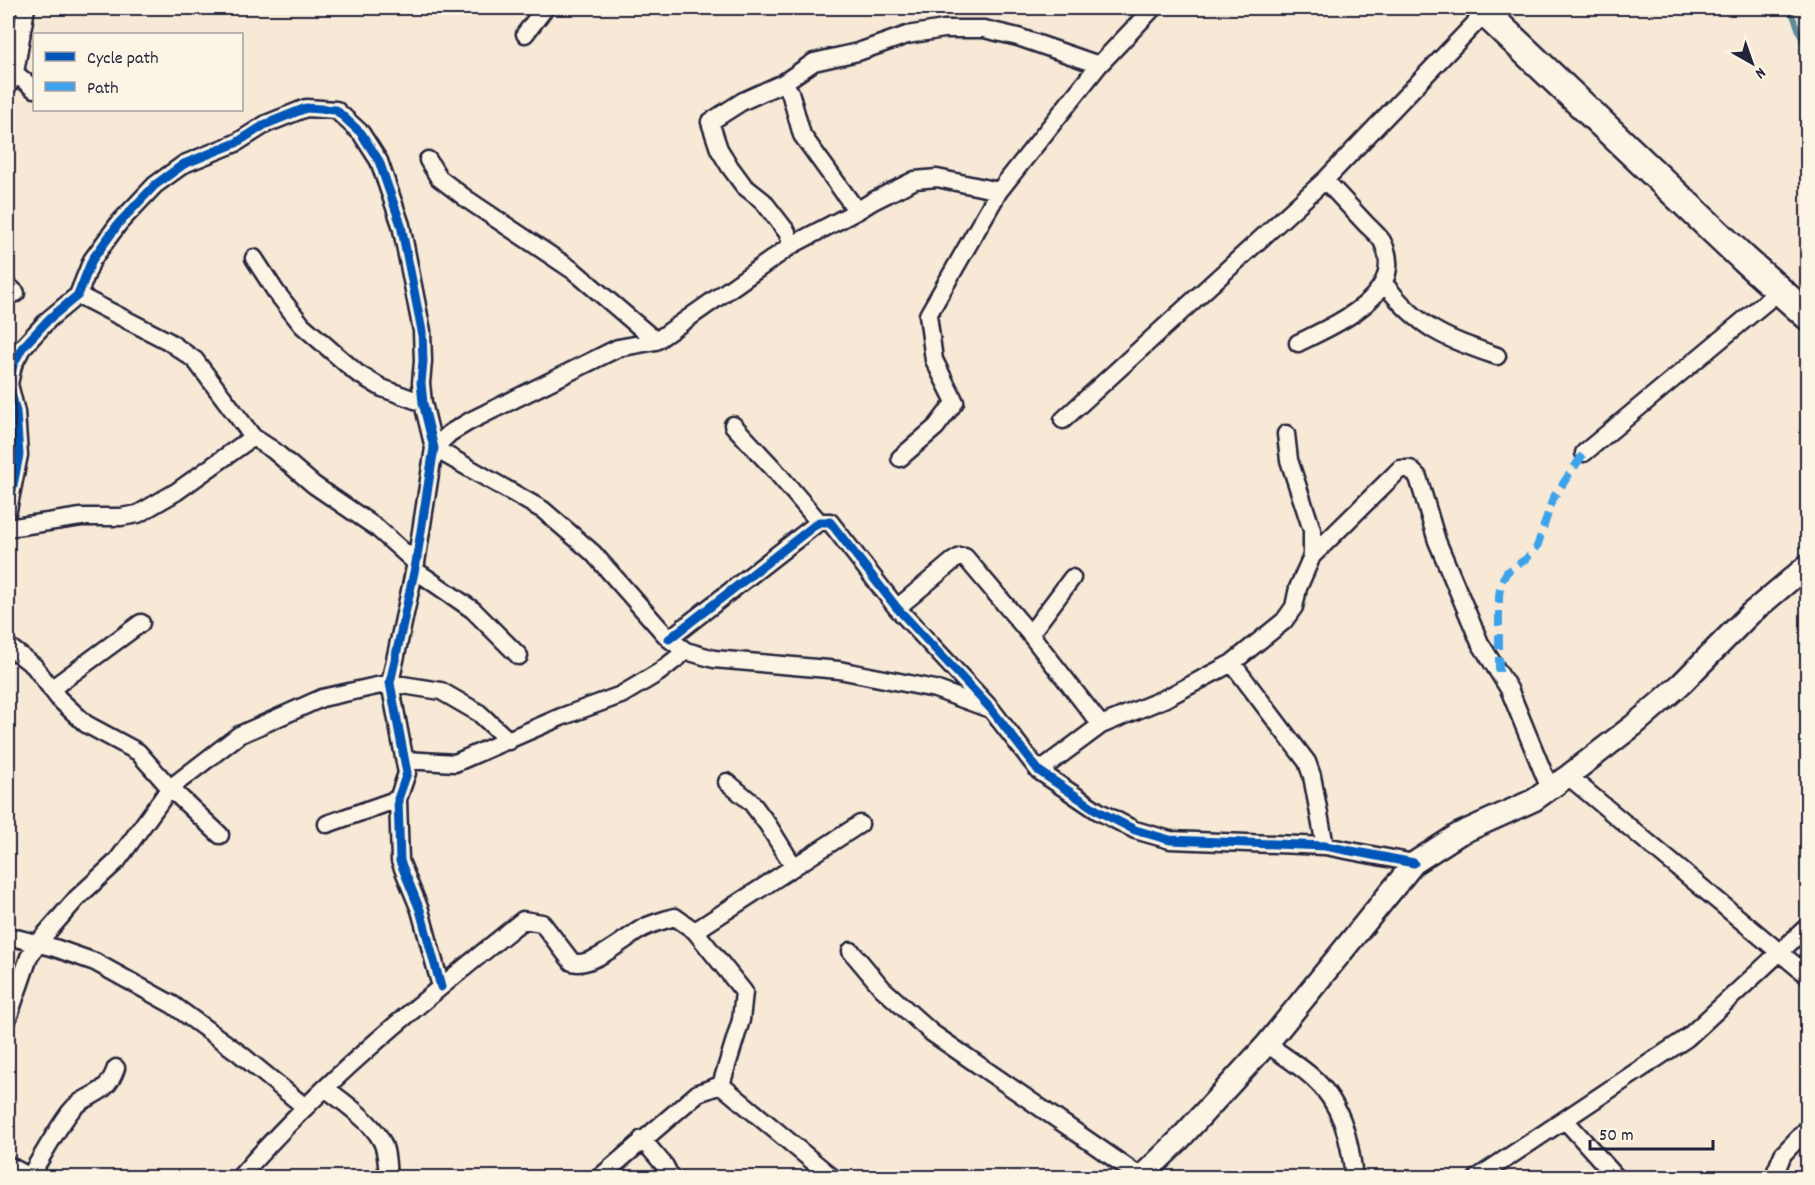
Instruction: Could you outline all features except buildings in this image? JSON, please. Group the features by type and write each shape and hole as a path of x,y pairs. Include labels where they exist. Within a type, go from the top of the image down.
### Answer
{"main road":[{"path":"1483,10 1808,316"}],"street":[{"path":"26,8 11,79 33,89"},
{"path":"525,34 545,8"},
{"path":"900,458 936,427 955,402 933,360 928,315 999,191 1099,65 1150,8"},
{"path":"1063,420 1325,180 1483,10"},
{"path":"792,244 787,232 764,201 744,186 730,167 719,148 710,122 743,101 783,83 814,62 858,52 907,35 944,29 984,29 1018,37 1099,65"},
{"path":"783,83 790,92 802,135 857,211"},
{"path":"8,510 19,455 16,412 9,384 13,365 22,348 49,319 78,295 92,260 119,223 155,185 184,164 237,143 266,124 306,108 336,110 361,133 379,161 401,225 422,330 423,403 434,448 416,567 390,683 407,773 398,799 400,861 420,910 441,987"},
{"path":"428,160 439,178 574,272 656,341"},
{"path":"434,448 450,433 470,421 618,348 656,341 792,244 915,180 936,178 999,191"},
{"path":"1298,343 1343,321 1377,294 1384,283 1388,260 1381,240 1325,180"},
{"path":"254,258 302,326 349,366 382,388 423,403"},
{"path":"1384,283 1410,315 1446,338 1497,356"},
{"path":"1584,453 1779,291"},
{"path":"78,295 168,341 195,360 253,437 273,450 314,485 377,528 416,567 473,610 519,656"},
{"path":"733,425 819,522"},
{"path":"1286,434 1289,460 1312,530 1312,556"},
{"path":"8,528 81,517 121,517 138,514 176,492 253,437"},
{"path":"434,448 543,510 593,553 669,639 686,651 724,660 839,670 935,689 991,709"},
{"path":"1039,771 1101,725 1166,698 1232,663 1284,621 1294,608 1298,588 1312,556 1400,469 1410,470 1418,477 1437,541 1480,643 1509,689 1550,789"},
{"path":"669,639 819,522 830,522 897,608 991,709 1039,771 1098,811 1135,831 1170,840 1325,846 1414,863"},
{"path":"897,608 953,561 960,556 965,557 1030,634 1101,725"},
{"path":"851,951 882,988 932,1033 1141,1177 1178,1141 1267,1044 1414,863 1459,834 1534,800 1568,777 1681,684 1750,614 1808,565"},
{"path":"1030,634 1072,578"},
{"path":"51,689 141,623"},
{"path":"8,646 34,666 59,699 86,724 138,752 170,788 220,835"},
{"path":"405,760 455,763 561,717 621,695 658,673 686,651"},
{"path":"1232,663 1307,762 1312,776 1325,846"},
{"path":"8,1017 29,957 38,944 77,898 117,861 170,788 239,735 322,698 390,683 441,691 479,713 509,741"},
{"path":"1568,777 1808,976"},
{"path":"727,782 751,802 794,867"},
{"path":"327,824 398,799"},
{"path":"695,931 860,824"},
{"path":"238,1178 269,1142 325,1088 441,987 523,920 542,923 572,962 579,965 590,962 645,928 663,920 675,917 695,931 744,992 741,1020 721,1085"},
{"path":"1478,1178 1687,1038 1808,926"},
{"path":"8,936 95,962 173,1005 239,1053 305,1107"},
{"path":"1267,1044 1313,1078 1336,1104 1350,1143 1354,1178"},
{"path":"8,1165 31,1177 72,1110 106,1087 112,1080 116,1068"},
{"path":"599,1178 698,1093 721,1085"},
{"path":"721,1085 833,1178"},
{"path":"325,1088 355,1111 381,1140 388,1178"},
{"path":"1565,1120 1617,1178"},
{"path":"1773,1178 1783,1154 1808,1128"},
{"path":"642,1139 665,1166 671,1178"}],"waterway":[{"path":"1790,8 1808,56"}],"marked path":[{"path":"1499,672 1501,582 1507,572 1526,559 1537,547 1553,498 1584,453"}],"cycle path":[{"path":"8,510 19,455 16,412 9,384 13,365 22,348 49,319 78,295 92,260 119,223 155,185 184,164 236,143 266,124 306,108 336,110 361,133 379,161 401,225 422,331 423,403 434,448 416,563 390,683 407,773 398,799 400,861 420,910 441,987"},
{"path":"669,639 819,522 830,522 897,608 991,709 1039,771 1098,811 1135,830 1170,840 1325,846 1414,863"}]}
